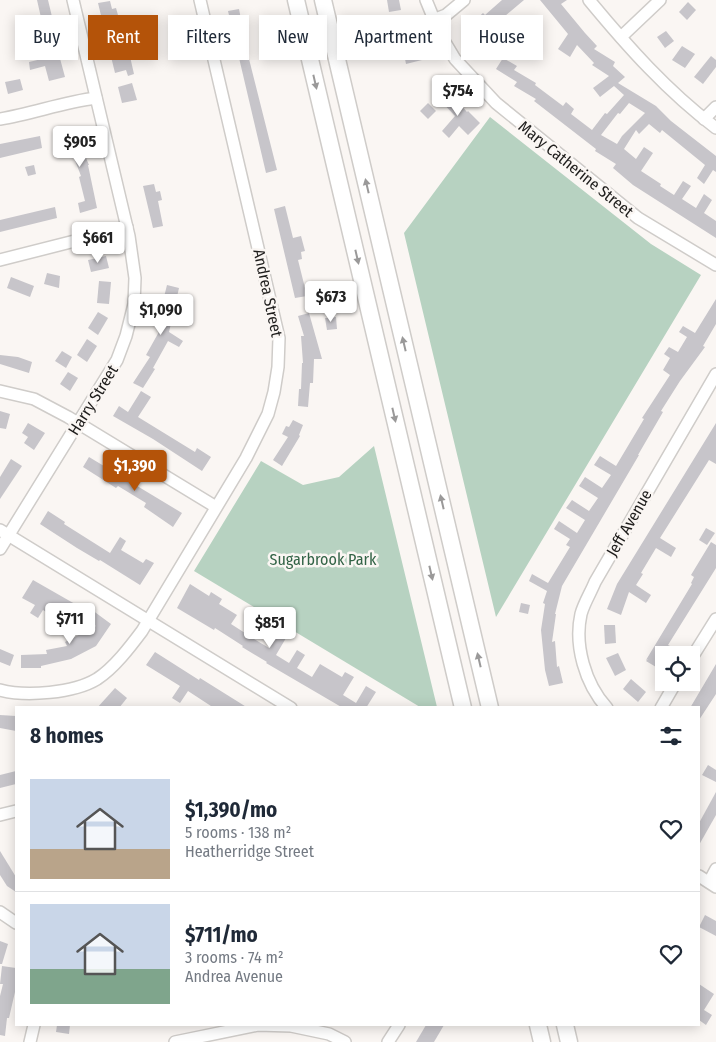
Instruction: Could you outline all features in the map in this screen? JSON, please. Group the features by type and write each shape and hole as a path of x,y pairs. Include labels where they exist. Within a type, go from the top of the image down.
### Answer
{"highway":[{"path":"296,0 463,706"},
{"path":"323,0 490,706"},
{"path":"538,1026 542,1042"},
{"path":"565,1026 569,1042"}],"street":[{"name":"Harry Street","path":"0,549 4,533 78,424 117,360 126,336 134,304 135,278 127,227 73,0"},
{"name":"Andrea Street","path":"0,690 25,694 58,692 97,679 128,650 149,619 246,458 268,414 277,375 279,338 200,0"},
{"name":"Mary Catherine Street","path":"426,0 431,15"},
{"path":"446,15 464,0"},
{"path":"589,0 655,73 716,128"},
{"path":"621,37 660,0"},
{"name":"Mary Catherine Street","path":"451,52 455,59 496,103 638,218 716,265"},
{"path":"0,119 96,98"},
{"path":"704,119 716,107"},
{"path":"0,260 127,227"},
{"name":"Jeff Avenue","path":"605,706 590,683 582,659 579,639 581,614 595,582 716,374"},
{"path":"0,391 34,399 216,507"},
{"path":"4,533 149,619 288,706"},
{"path":"699,646 716,619"},
{"path":"662,706 671,691"},
{"path":"0,815 15,811"},
{"path":"708,882 716,869"},
{"path":"0,912 15,922"},
{"path":"30,1042 34,1026"},
{"path":"175,1042 253,1026"},
{"path":"291,1026 329,1034 346,1042"},
{"path":"388,1042 398,1026"}],"green space":[{"path":"490,117 651,244 701,275 496,617 404,233"},
{"name":"Sugarbrook Park","path":"374,446 437,706 418,706 194,571 261,461 303,485 339,477"}],"building":[{"path":"37,0 48,0 52,15 40,15"},
{"path":"387,0 399,0 401,10 389,12"},
{"path":"502,0 524,0 506,15 485,15"},
{"path":"540,0 567,0 561,4 597,46 594,49 615,62 613,66 625,77 618,83 656,106 671,121 716,156 716,172 713,170 704,184 697,178 705,165 662,130 660,133 649,124 639,134 636,130 624,149 636,159 644,147 653,153 641,171 674,195 683,181 691,186 682,199 696,208 704,194 712,200 704,213 716,221 716,238 633,185 613,168 616,164 595,151 596,149 534,101 536,99 514,86 517,82 496,69 502,60 506,60 517,66 514,70 536,83 535,85 563,106 566,102 574,109 571,114 592,130 605,113 607,114 624,95 614,86 600,97 593,88 609,76 592,65 594,63 577,45 570,57 558,49 568,34","holes":["629,103 645,113 622,136 617,144 601,135 618,113 620,114"]},
{"path":"110,1 112,9 116,8 118,15 101,15 98,3"},
{"path":"688,2 696,10 687,20 679,12"},
{"path":"239,9 240,15 229,15 228,11"},
{"path":"666,31 674,41 665,48 657,37"},
{"path":"682,46 695,54 685,68 672,60"},
{"path":"711,56 716,60 716,67 703,84 694,77"},
{"path":"249,59 277,170 266,173 239,60"},
{"path":"60,60 65,77 49,81 45,66 30,70 29,62"},
{"path":"112,60 131,60 134,74 128,76 126,70 115,73"},
{"path":"405,60 422,60 406,64"},
{"path":"20,79 23,90 8,94 5,82"},
{"path":"132,83 137,100 122,103 118,87"},
{"path":"449,92 480,123 468,135 459,126 449,138 442,131 455,116 440,100"},
{"path":"428,103 436,111 428,119 420,111"},
{"path":"78,127 81,138 78,139 89,165 97,208 80,213 78,203 85,201 79,177 81,176 68,142 60,144 57,133"},
{"path":"40,136 42,148 0,158 0,144"},
{"path":"34,165 36,174 28,176 25,167"},
{"path":"154,184 156,192 160,191 162,200 158,201 163,226 153,228 143,186"},
{"path":"285,206 293,238 301,236 305,251 301,252 302,259 298,260 307,296 295,298 274,209"},
{"path":"55,207 57,218 0,232 0,220"},
{"path":"106,256 109,268 91,272 88,260"},
{"path":"47,273 60,276 59,288 44,284"},
{"path":"11,277 34,286 30,297 7,288"},
{"path":"99,281 111,282 109,304 97,303"},
{"path":"167,285 179,288 169,332 183,341 179,347 168,341 153,368 155,369 143,388 133,383 150,357 146,355 160,330 156,329"},
{"path":"716,299 716,324 703,346 705,347 661,411 663,412 639,455 562,586 555,614 552,642 555,641 557,667 559,666 563,683 549,686 545,670 541,630 545,604 543,603 547,591 529,581 532,574 548,583 570,547 566,545 570,539 554,529 559,521 577,533 585,520 566,508 572,500 589,511 598,498 579,486 585,477 602,488 611,475 594,465 600,456 616,466 644,419 642,418 670,375 663,370 670,358 664,354 669,347 678,352 687,337 679,332 683,326 695,333"},
{"path":"98,312 108,318 98,335 88,328"},
{"path":"309,313 322,359 314,359 313,383 310,383 308,407 298,406 303,363 301,336 304,336 298,316"},
{"path":"336,317 337,329 327,330 325,318"},
{"path":"87,339 97,346 87,362 77,355"},
{"path":"62,351 72,357 66,368 55,361"},
{"path":"0,355 18,357 32,362 29,373 0,364"},
{"path":"68,372 78,378 70,391 60,384"},
{"path":"141,391 151,397 138,417 195,452 197,448 211,457 202,471 113,416 119,406 128,412"},
{"path":"0,411 10,414 6,429 0,428"},
{"path":"293,420 303,425 300,436 282,466 273,460 288,437 282,434 286,426 289,427"},
{"path":"28,423 45,433 34,450 24,443 28,437 22,433"},
{"path":"716,423 716,464 709,460 660,538 676,548 671,557 656,548 636,585 651,595 646,603 629,592 621,615 607,609 617,584"},
{"path":"89,457 182,513 173,527 144,507 146,503 118,486 116,488 83,467"},
{"path":"11,459 22,466 0,499 0,477"},
{"path":"48,511 65,522 64,524 110,553 120,537 126,541 121,550 143,563 146,559 154,563 140,585 40,524"},
{"path":"706,528 715,533 707,545 699,540"},
{"path":"711,542 716,545 716,568 668,645 670,646 655,646 655,666 646,661 648,659 646,660 692,584 694,577 691,575"},
{"path":"33,580 75,604 68,615 62,611 57,619 43,610 38,618 30,613 35,605 22,598"},
{"path":"190,584 209,596 211,592 222,599 219,604 237,615 231,624 245,633 254,618 264,624 254,639 269,648 278,633 286,638 276,655 289,663 297,650 305,655 297,668 312,677 320,664 342,677 345,672 354,677 343,695 356,703 366,686 376,692 367,706 340,706 266,663 215,628 214,630 177,608"},
{"path":"521,603 530,605 528,614 519,612"},
{"path":"92,610 111,624 96,646 71,659 41,666 41,668 21,668 21,655 47,654 46,650 67,646 65,642 96,626 86,619"},
{"path":"604,625 615,625 616,643 605,644"},
{"path":"0,649 14,655 10,666 0,662"},
{"path":"155,652 245,706 211,706 188,691 180,703 172,698 180,686 146,665"},
{"path":"618,653 626,670 615,676 606,658"},
{"path":"716,664 716,694 700,718 700,706 691,706"},
{"path":"631,679 646,692 638,702 623,689"},
{"path":"115,688 127,698 121,706 99,706"},
{"path":"0,715 15,716 15,731 0,728"},
{"path":"708,765 716,770 716,782 702,775"},
{"path":"15,771 15,784 0,788 0,775"},
{"path":"716,792 716,815 700,843 700,821"},
{"path":"0,851 15,875 15,891 7,886 0,875"},
{"path":"705,915 716,921 716,936 700,928"},
{"path":"0,941 8,944 2,964 0,964"},
{"path":"2,966 15,968 15,992 9,1018 7,1018 5,1036 0,1035 0,996 3,984 0,984"},
{"path":"700,985 714,994 704,1010 712,1015 706,1025 700,1021"},
{"path":"57,1026 70,1026 69,1034 56,1032"},
{"path":"425,1026 443,1026 434,1042 416,1042"}]}
